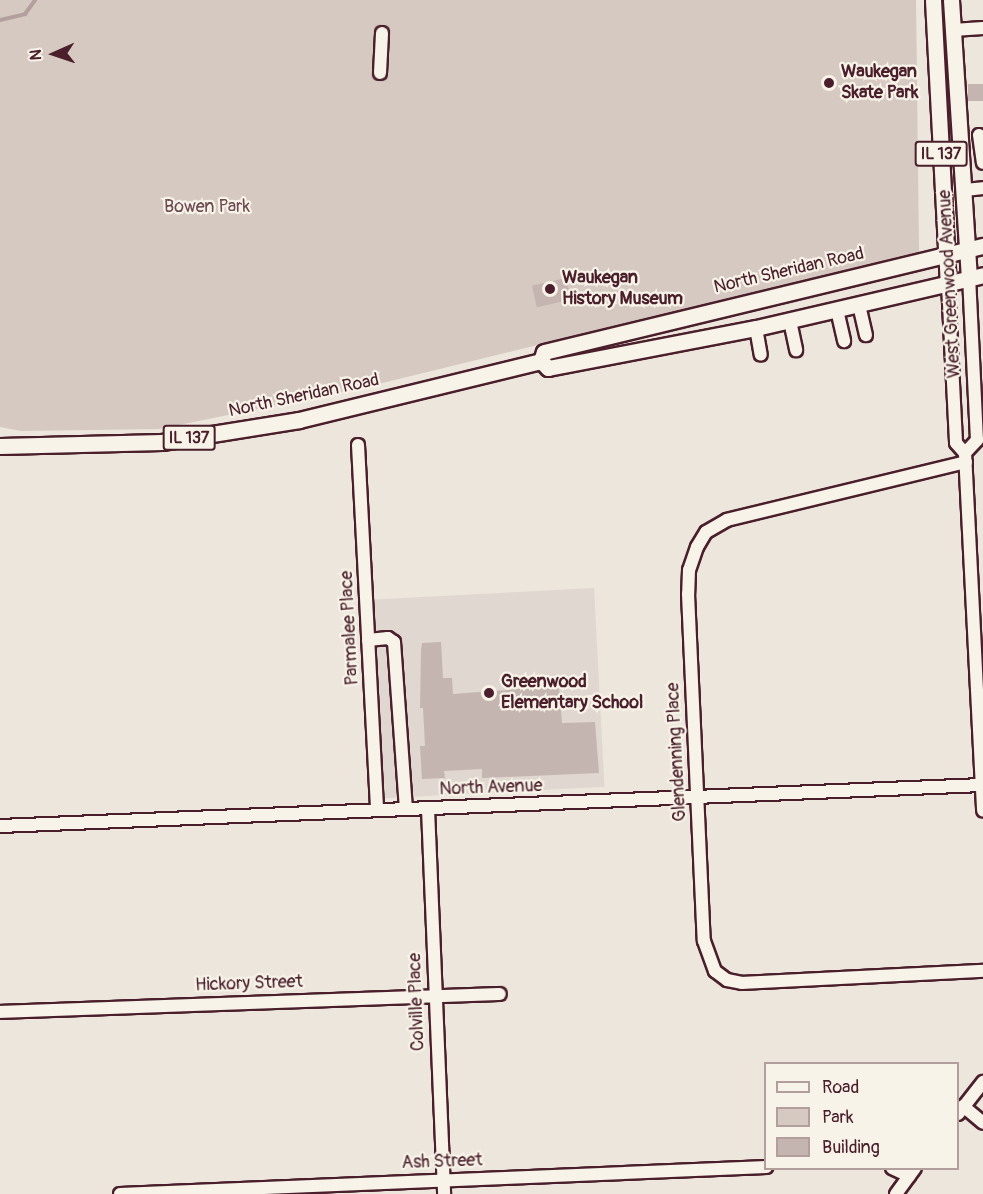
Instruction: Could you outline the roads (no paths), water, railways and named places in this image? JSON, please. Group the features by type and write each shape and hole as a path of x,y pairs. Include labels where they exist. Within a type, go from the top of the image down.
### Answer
{"main road":[{"name":"IL 137","path":"933,0 946,254"},
{"name":"West Greenwood Avenue","path":"951,0 965,190 975,248 976,277"},
{"name":"North Sheridan Road","path":"541,361 544,352 975,248"},
{"path":"946,254 948,284"},
{"name":"North Sheridan Road","path":"541,361 548,368 756,328 976,277"},
{"name":"North Sheridan Road","path":"0,446 162,442 299,420 541,361"}],"street":[{"path":"953,30 983,28"},
{"path":"380,73 382,33"},
{"path":"962,138 981,135 983,163"},
{"path":"965,190 983,188"},
{"name":"West Greenwood Avenue","path":"966,457 978,440 976,277"},
{"name":"West Greenwood Avenue","path":"948,284 956,443 966,457 983,811"},
{"path":"859,305 866,335"},
{"path":"837,310 844,341"},
{"path":"790,321 796,350"},
{"path":"756,328 761,355"},
{"name":"Parmalee Place","path":"358,445 377,810"},
{"name":"Glendenning Place","path":"966,457 727,520 706,532 689,570 704,941 710,963 727,980 742,983 983,971"},
{"path":"368,640 388,638 394,642 406,809"},
{"name":"North Avenue","path":"0,826 982,785"},
{"name":"Colville Place","path":"428,809 444,1194"},
{"name":"Hickory Street","path":"0,1011 435,994 500,994"},
{"path":"983,1082 960,1110 983,1123"},
{"name":"Ash Street","path":"120,1194 764,1167"},
{"path":"896,1194 912,1172"}],"waterway":[{"path":"0,20 25,14 35,0"}],"place":[{"name":"Waukegan Skate Park","path":"829,83"},
{"name":"Waukegan History Museum","path":"550,289"},
{"name":"Greenwood Elementary School","path":"489,693"}],"park label":[{"name":"Bowen Park","path":"207,207"}]}
